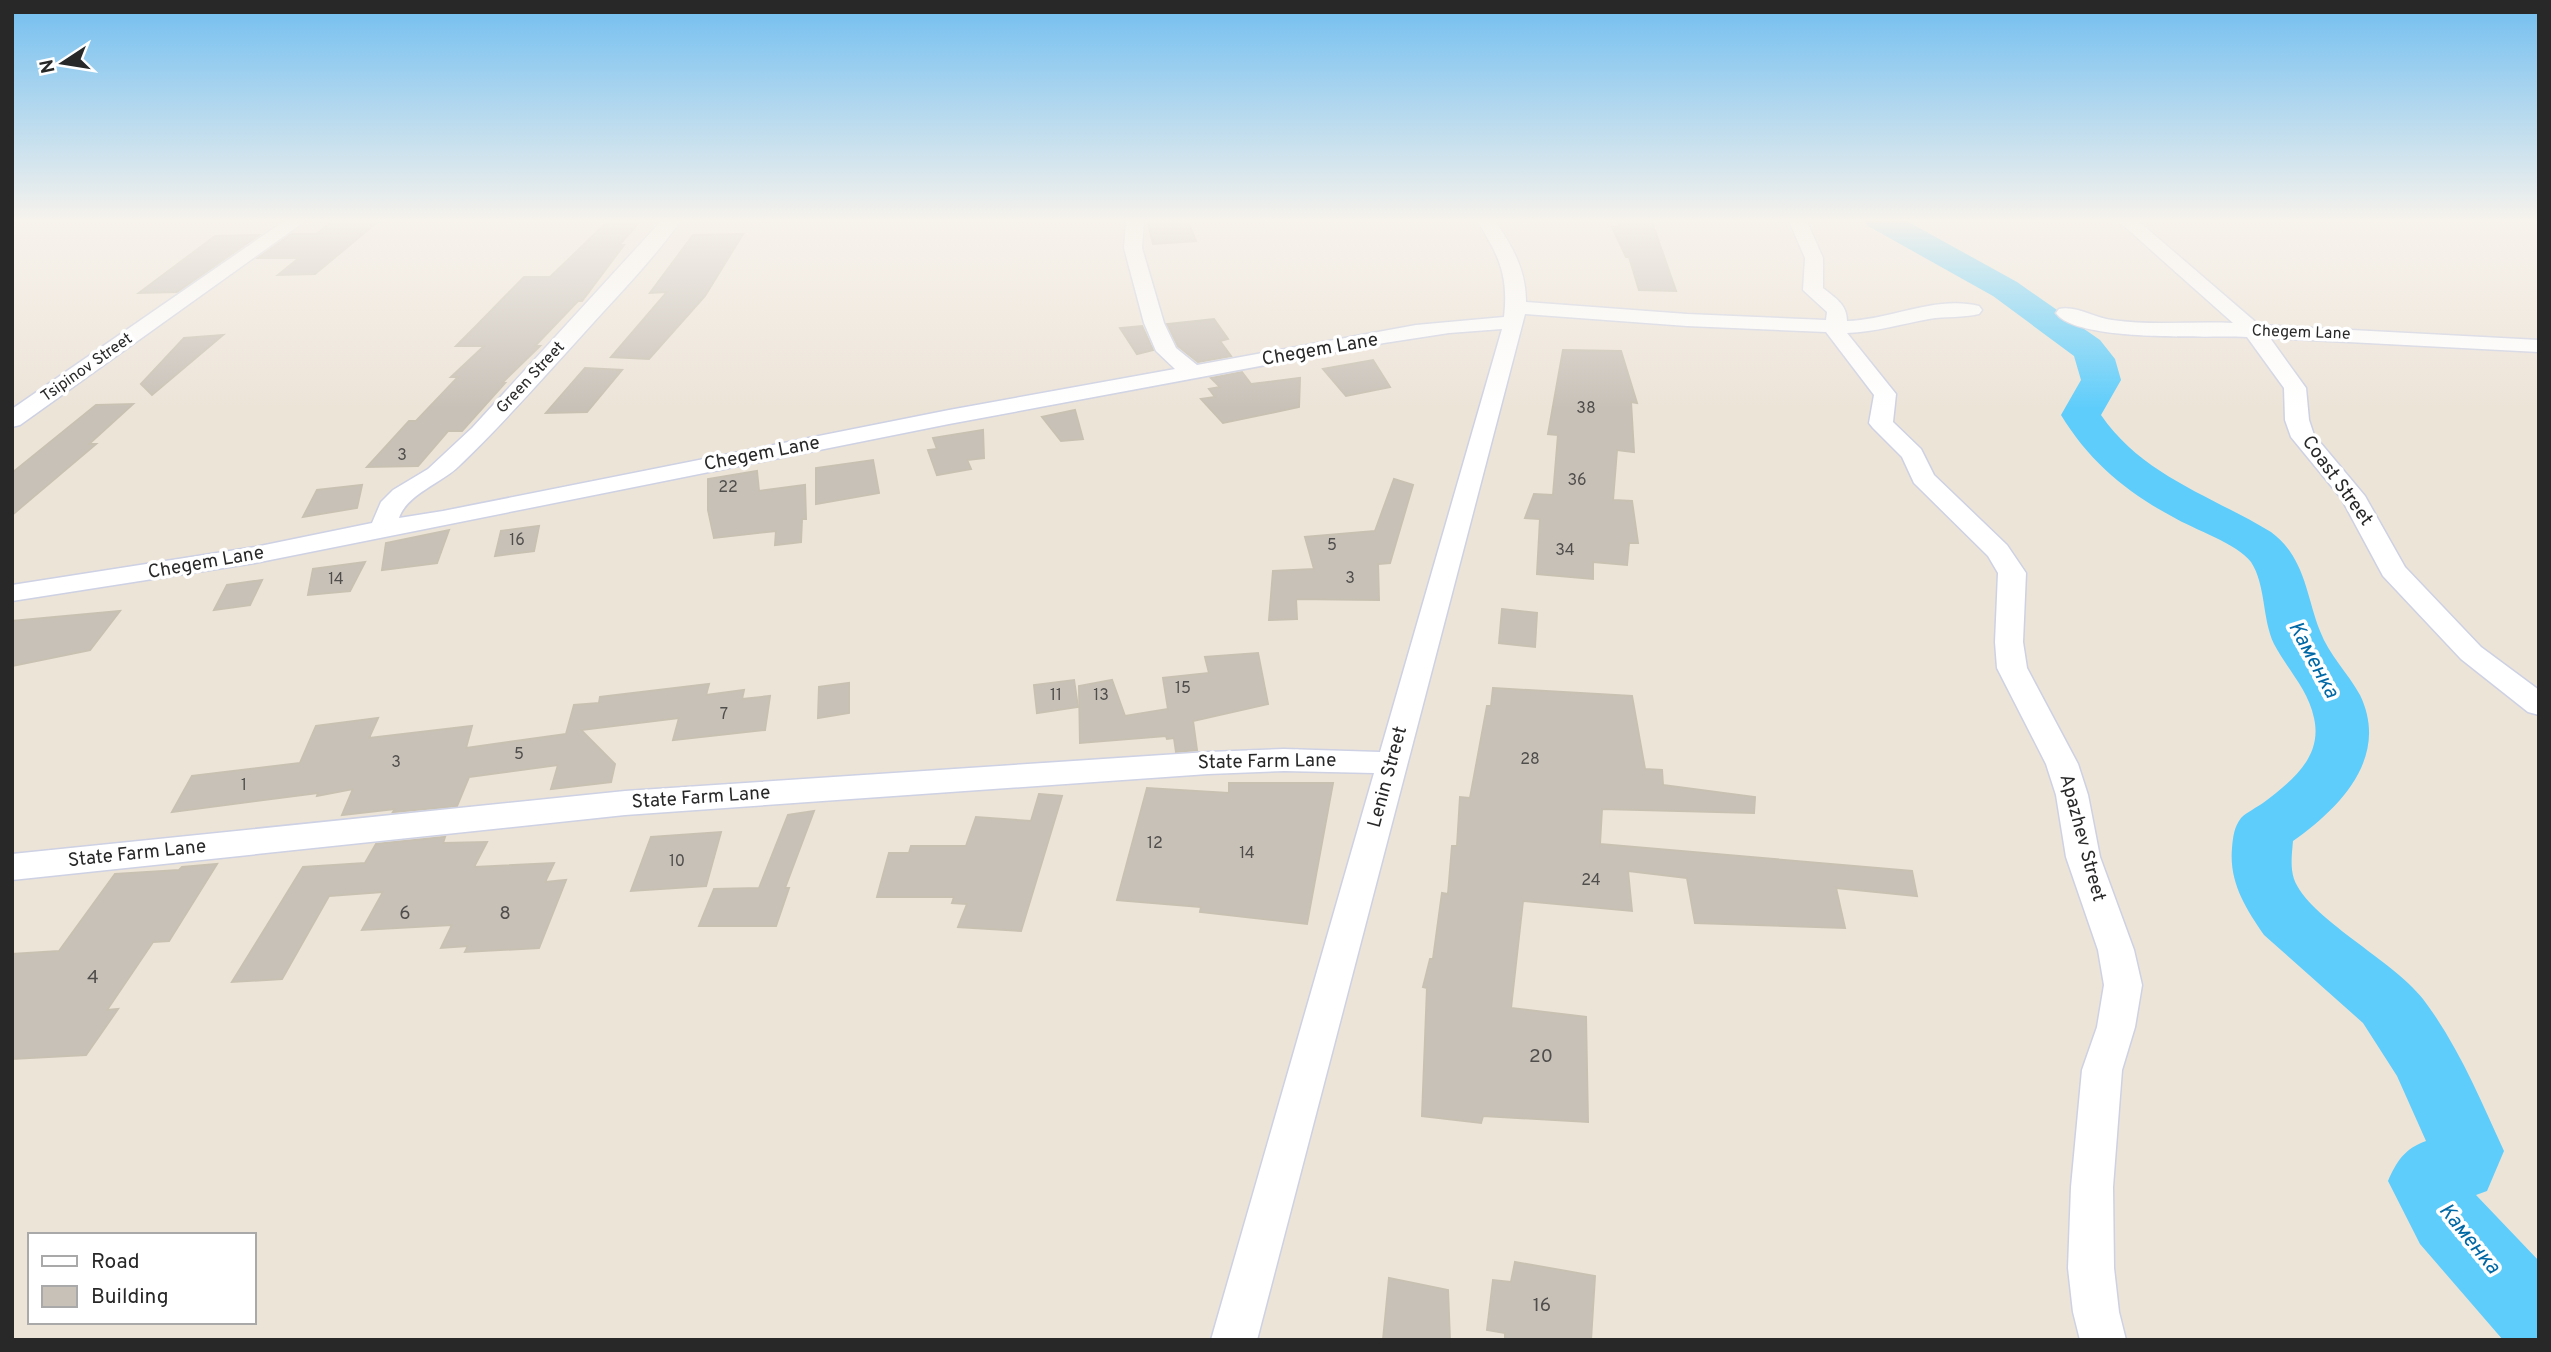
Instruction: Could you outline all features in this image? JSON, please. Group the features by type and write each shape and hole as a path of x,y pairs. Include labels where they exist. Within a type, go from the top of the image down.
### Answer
{"street":[{"name":"Tsipinov Street","path":"12,419 208,282"},
{"name":"Green Street","path":"383,527 390,507 402,495 437,474 462,451 619,282"},
{"path":"1143,282 1154,323 1167,351 1192,372"},
{"name":"Lenin Street","path":"1234,1340 1277,1193 1392,763 1475,471 1515,315 1517,282"},
{"name":"Apazhev Street","path":"1812,282 1812,287 1837,310 1836,333 1885,394 1881,423 1913,454 1923,478 1997,551 2012,573 2008,642 2012,668 2062,764 2072,794 2083,857 2116,950 2123,985 2116,1027 2102,1070 2092,1187 2091,1268 2096,1312 2103,1340"},
{"name":"Coast Street","path":"2197,282 2253,331 2284,370 2295,388 2297,420 2303,436 2352,496 2393,570 2471,653 2539,705"},
{"name":"Chegem Lane","path":"12,593 179,568 383,527 456,517 845,438 1192,372 1515,315 1606,315 1836,327 1882,324 1931,312 1972,310"},
{"name":"Chegem Lane","path":"2066,313 2107,328 2253,331 2539,346"},
{"path":"2160,330 2239,344 2258,351 2284,370"},
{"name":"State Farm Lane","path":"12,867 625,803 1208,762 1284,760 1392,763"}],"building":[{"path":"154,282 191,282 177,292 139,293"},
{"path":"519,282 596,282 582,301 578,301 535,346 540,346 502,383 505,383 462,431 448,431 418,466 367,467 409,421 416,421 458,377 451,377 484,346 456,346"},
{"path":"658,282 714,282 705,296 649,359 611,357 667,292 650,293"},
{"path":"1637,282 1673,282 1676,291 1639,290"},
{"path":"1214,319 1228,339 1220,341 1231,356 1198,362 1178,346 1167,324"},
{"path":"1142,326 1153,350 1137,354 1120,328"},
{"path":"223,335 152,395 141,384 184,338"},
{"path":"1563,350 1621,351 1637,403 1631,402 1634,452 1617,450 1613,500 1632,501 1638,543 1629,543 1627,565 1593,562 1593,579 1537,574 1540,519 1525,518 1534,494 1553,495 1558,435 1548,434"},
{"path":"1373,360 1390,387 1346,396 1323,369"},
{"path":"585,368 622,370 587,412 546,413"},
{"path":"1242,372 1251,384 1300,378 1299,407 1223,423 1201,399 1215,397 1209,389 1220,387 1211,378"},
{"path":"133,404 89,444 96,444 12,515 12,473 96,405"},
{"path":"1075,410 1083,439 1061,441 1042,417"},
{"path":"983,430 984,458 967,460 971,469 937,475 928,450 937,449 933,438"},
{"path":"873,460 879,493 816,504 816,468"},
{"path":"757,471 759,491 805,485 806,519 802,519 801,542 775,545 776,531 714,538 708,510 708,479"},
{"path":"1394,479 1413,485 1390,563 1378,564 1379,600 1296,599 1297,619 1269,620 1273,571 1314,569 1305,537 1375,531"},
{"path":"362,485 357,508 303,517 317,490"},
{"path":"539,526 534,551 495,556 501,531"},
{"path":"449,530 437,563 382,570 386,543"},
{"path":"365,562 350,591 308,595 313,569"},
{"path":"262,580 250,605 214,610 227,585"},
{"path":"1502,609 1537,613 1535,647 1499,643"},
{"path":"120,611 90,650 12,666 12,621"},
{"path":"1258,653 1268,704 1193,721 1197,750 1176,752 1174,738 1167,739 1166,736 1080,743 1079,686 1112,680 1125,716 1168,709 1163,678 1209,673 1205,657"},
{"path":"1074,680 1078,707 1037,713 1034,685"},
{"path":"849,683 849,713 818,718 819,687"},
{"path":"709,684 706,695 744,690 742,699 770,696 765,730 673,740 679,718 581,730 615,764 611,782 551,789 558,765 469,777 457,806 342,815 353,789 317,796 318,793 172,812 192,776 300,763 316,726 378,718 369,738 472,726 466,748 566,734 574,705 599,703 600,697"},
{"path":"1493,688 1632,696 1645,769 1662,770 1663,785 1755,797 1754,813 1602,809 1600,844 1912,871 1917,896 1836,888 1845,928 1695,923 1687,878 1628,871 1632,911 1523,901 1511,1008 1586,1017 1588,1122 1483,1116 1481,1123 1422,1116 1427,988 1423,987 1430,959 1433,959 1442,893 1448,894 1452,846 1457,846 1460,797 1470,798 1487,706 1491,706"},
{"path":"1229,783 1333,783 1307,924 1200,912 1201,907 1117,900 1147,788 1229,793"},
{"path":"1039,794 1062,796 1021,931 958,927 967,904 952,903 954,897 877,897 889,853 909,853 911,846 966,846 976,817 1031,821"},
{"path":"814,811 785,888 789,888 776,926 699,926 714,889 759,888 788,815"},
{"path":"721,832 706,886 631,891 651,837"},
{"path":"445,837 443,843 487,842 474,867 554,863 545,882 566,880 539,948 465,952 468,946 441,948 452,925 362,930 383,892 329,896 282,979 232,982 303,867 365,863 376,844"},
{"path":"217,864 169,941 153,942 107,1010 118,1009 86,1055 12,1059 12,954 59,951 115,874 179,870 182,867"},
{"path":"1515,1262 1595,1276 1591,1340 1505,1340 1505,1333 1487,1330 1493,1280 1511,1282"},
{"path":"1389,1278 1448,1290 1450,1340 1383,1340"}],"waterway":[{"name":"Каменка","path":"1993,282 2087,348 2096,359 2101,380 2081,415 2105,448 2154,488 2262,547 2273,560 2297,638 2334,697 2342,719 2343,740 2338,759 2328,776 2298,807 2263,832 2261,862 2264,880 2273,900 2286,918 2372,988 2411,1037 2432,1074 2467,1151 2461,1167 2440,1169 2426,1181 2447,1219 2539,1320"}]}
